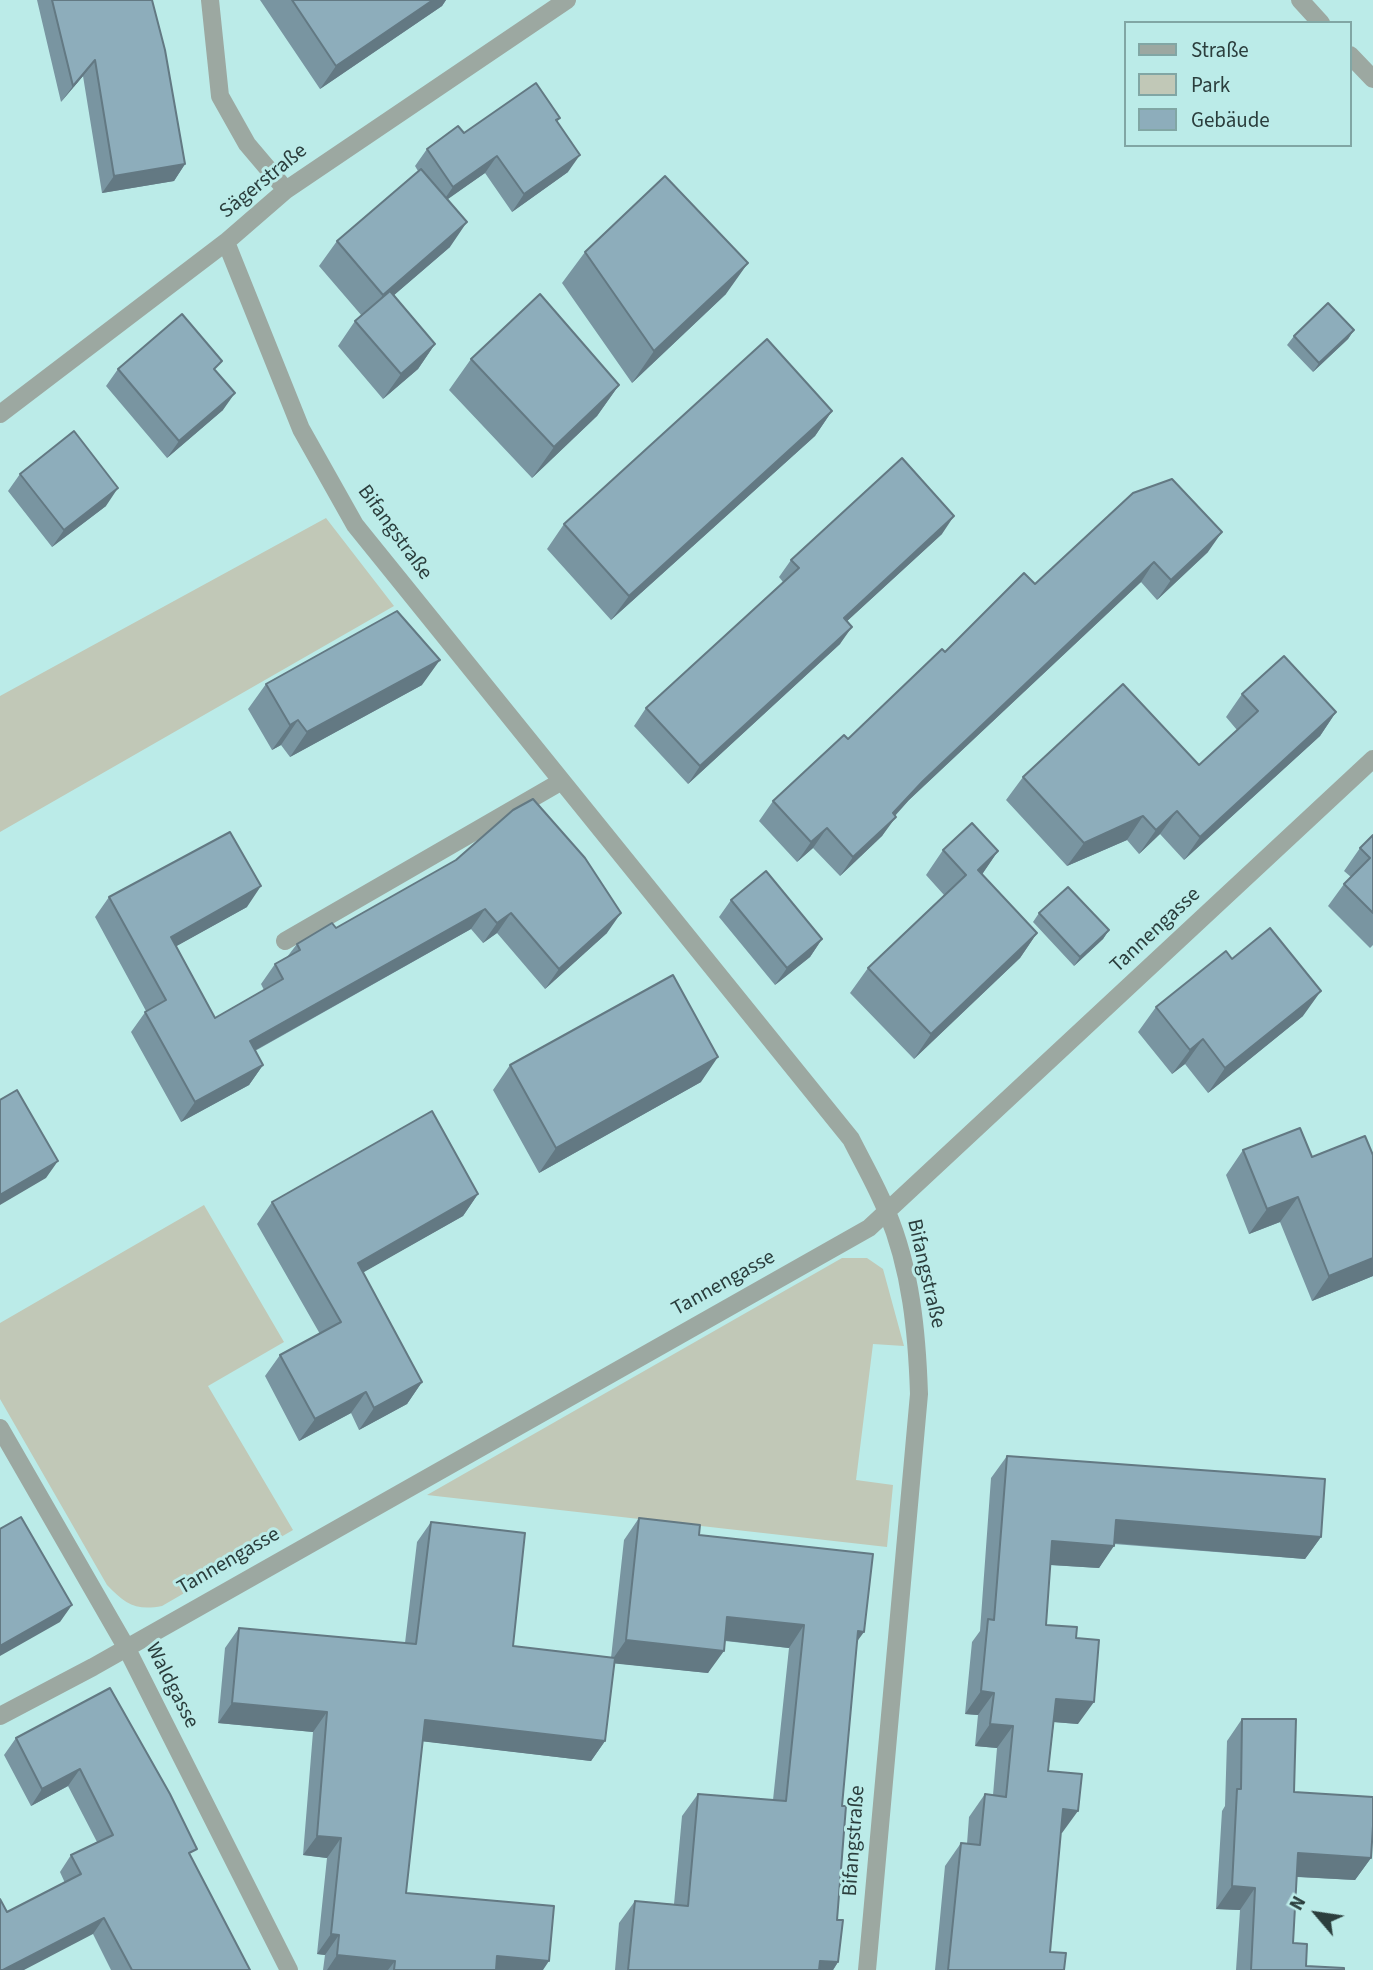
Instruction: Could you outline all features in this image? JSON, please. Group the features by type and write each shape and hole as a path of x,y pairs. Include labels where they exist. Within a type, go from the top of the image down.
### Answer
{"street":[{"path":"210,0 220,96 247,144 286,190"},
{"name":"Sägerstraße","path":"0,414 226,242 286,190 567,0"},
{"path":"1300,0 1319,21"},
{"path":"1352,57 1373,79"},
{"name":"Bifangstraße","path":"226,242 301,429 355,525 851,1139 888,1213 910,1293 917,1338 919,1394 867,1970"},
{"name":"Tannengasse","path":"0,1716 869,1228 1373,759"},
{"path":"285,941 562,781"},
{"name":"Waldgasse","path":"0,1429 126,1647 289,1970"}],"green space":[{"path":"326,518 394,606 0,832 0,696"},
{"path":"204,1205 284,1342 208,1386 293,1530 162,1606 138,1607 125,1601 107,1585 0,1399 0,1323"},
{"path":"842,1258 867,1258 883,1269 904,1346 873,1344 856,1480 893,1485 887,1547 427,1495"}],"building":[{"path":"52,0 152,0 165,50 185,164 114,176 95,60 73,86"},
{"path":"292,0 433,0 336,66"},
{"path":"536,83 560,118 556,120 580,155 524,194 497,156 453,187 427,149 458,126 464,133"},
{"path":"421,169 467,222 383,295 337,241"},
{"path":"665,176 748,263 654,351 585,252"},
{"path":"390,291 435,344 401,374 355,321"},
{"path":"540,294 619,385 554,447 471,359"},
{"path":"1328,303 1354,330 1319,363 1294,336"},
{"path":"182,314 222,361 214,369 235,393 179,441 118,369"},
{"path":"767,339 832,411 629,596 564,524"},
{"path":"74,431 118,488 64,530 20,474"},
{"path":"902,458 954,516 844,618 852,627 700,766 646,708 799,568 791,560"},
{"path":"1172,479 1222,532 1171,580 1154,562 923,781 893,813 896,817 853,857 827,828 811,842 773,801 844,735 848,739 942,649 945,652 1024,573 1035,584 1133,493"},
{"path":"397,611 440,660 307,732 298,720 290,725 266,684"},
{"path":"1284,656 1336,712 1200,837 1177,811 1156,830 1143,816 1084,843 1023,777 1123,684 1199,765 1258,711 1242,694"},
{"path":"533,799 585,858 621,913 559,969 511,913 497,923 485,909 250,1041 263,1065 195,1102 145,1012 166,1000 109,897 230,832 261,886 171,937 215,1018 283,979 275,964 300,950 297,944 332,923 336,928 456,860 513,810"},
{"path":"972,823 998,851 978,870 1037,933 931,1034 868,968 966,875 943,850"},
{"path":"1373,835 1373,913 1344,884 1370,858 1360,848"},
{"path":"766,871 822,939 787,968 731,900"},
{"path":"1068,887 1109,930 1080,957 1039,913"},
{"path":"1270,928 1321,991 1225,1068 1203,1039 1190,1050 1156,1007 1226,951 1232,959"},
{"path":"673,975 718,1057 556,1148 510,1065"},
{"path":"17,1090 58,1161 0,1195 0,1100"},
{"path":"432,1111 478,1194 358,1263 422,1382 374,1408 366,1392 315,1419 280,1355 341,1322 272,1202"},
{"path":"1300,1128 1312,1157 1365,1136 1373,1155 1373,1258 1329,1276 1298,1197 1267,1209 1243,1150"},
{"path":"1007,1456 1325,1479 1321,1537 1116,1520 1114,1546 1052,1541 1046,1625 1077,1627 1076,1638 1099,1640 1094,1702 1056,1699 1048,1771 1082,1774 1078,1811 1063,1809 1050,1952 1066,1953 1064,1970 948,1970 961,1843 980,1845 985,1794 1006,1797 1013,1726 990,1724 994,1693 981,1691 988,1619 994,1620"},
{"path":"21,1517 72,1605 0,1646 0,1529"},
{"path":"639,1518 700,1525 699,1535 873,1554 864,1632 858,1631 842,1806 846,1806 837,1920 843,1920 838,1962 820,1961 819,1970 628,1970 635,1901 688,1906 698,1794 786,1801 804,1625 727,1617 724,1651 626,1640"},
{"path":"431,1522 525,1533 513,1646 615,1658 605,1741 425,1720 406,1893 554,1906 549,1961 497,1956 496,1970 394,1970 395,1961 337,1955 339,1935 331,1934 341,1838 317,1836 327,1712 232,1703 239,1628 416,1644"},
{"path":"110,1688 170,1794 197,1849 189,1853 250,1970 132,1970 104,1918 0,1970 0,1899 7,1912 81,1874 71,1855 113,1835 80,1769 42,1789 16,1738"},
{"path":"1242,1719 1296,1719 1294,1792 1373,1797 1371,1858 1298,1853 1293,1943 1307,1944 1306,1966 1344,1970 1251,1970 1255,1888 1232,1886 1237,1789 1241,1789"}]}
